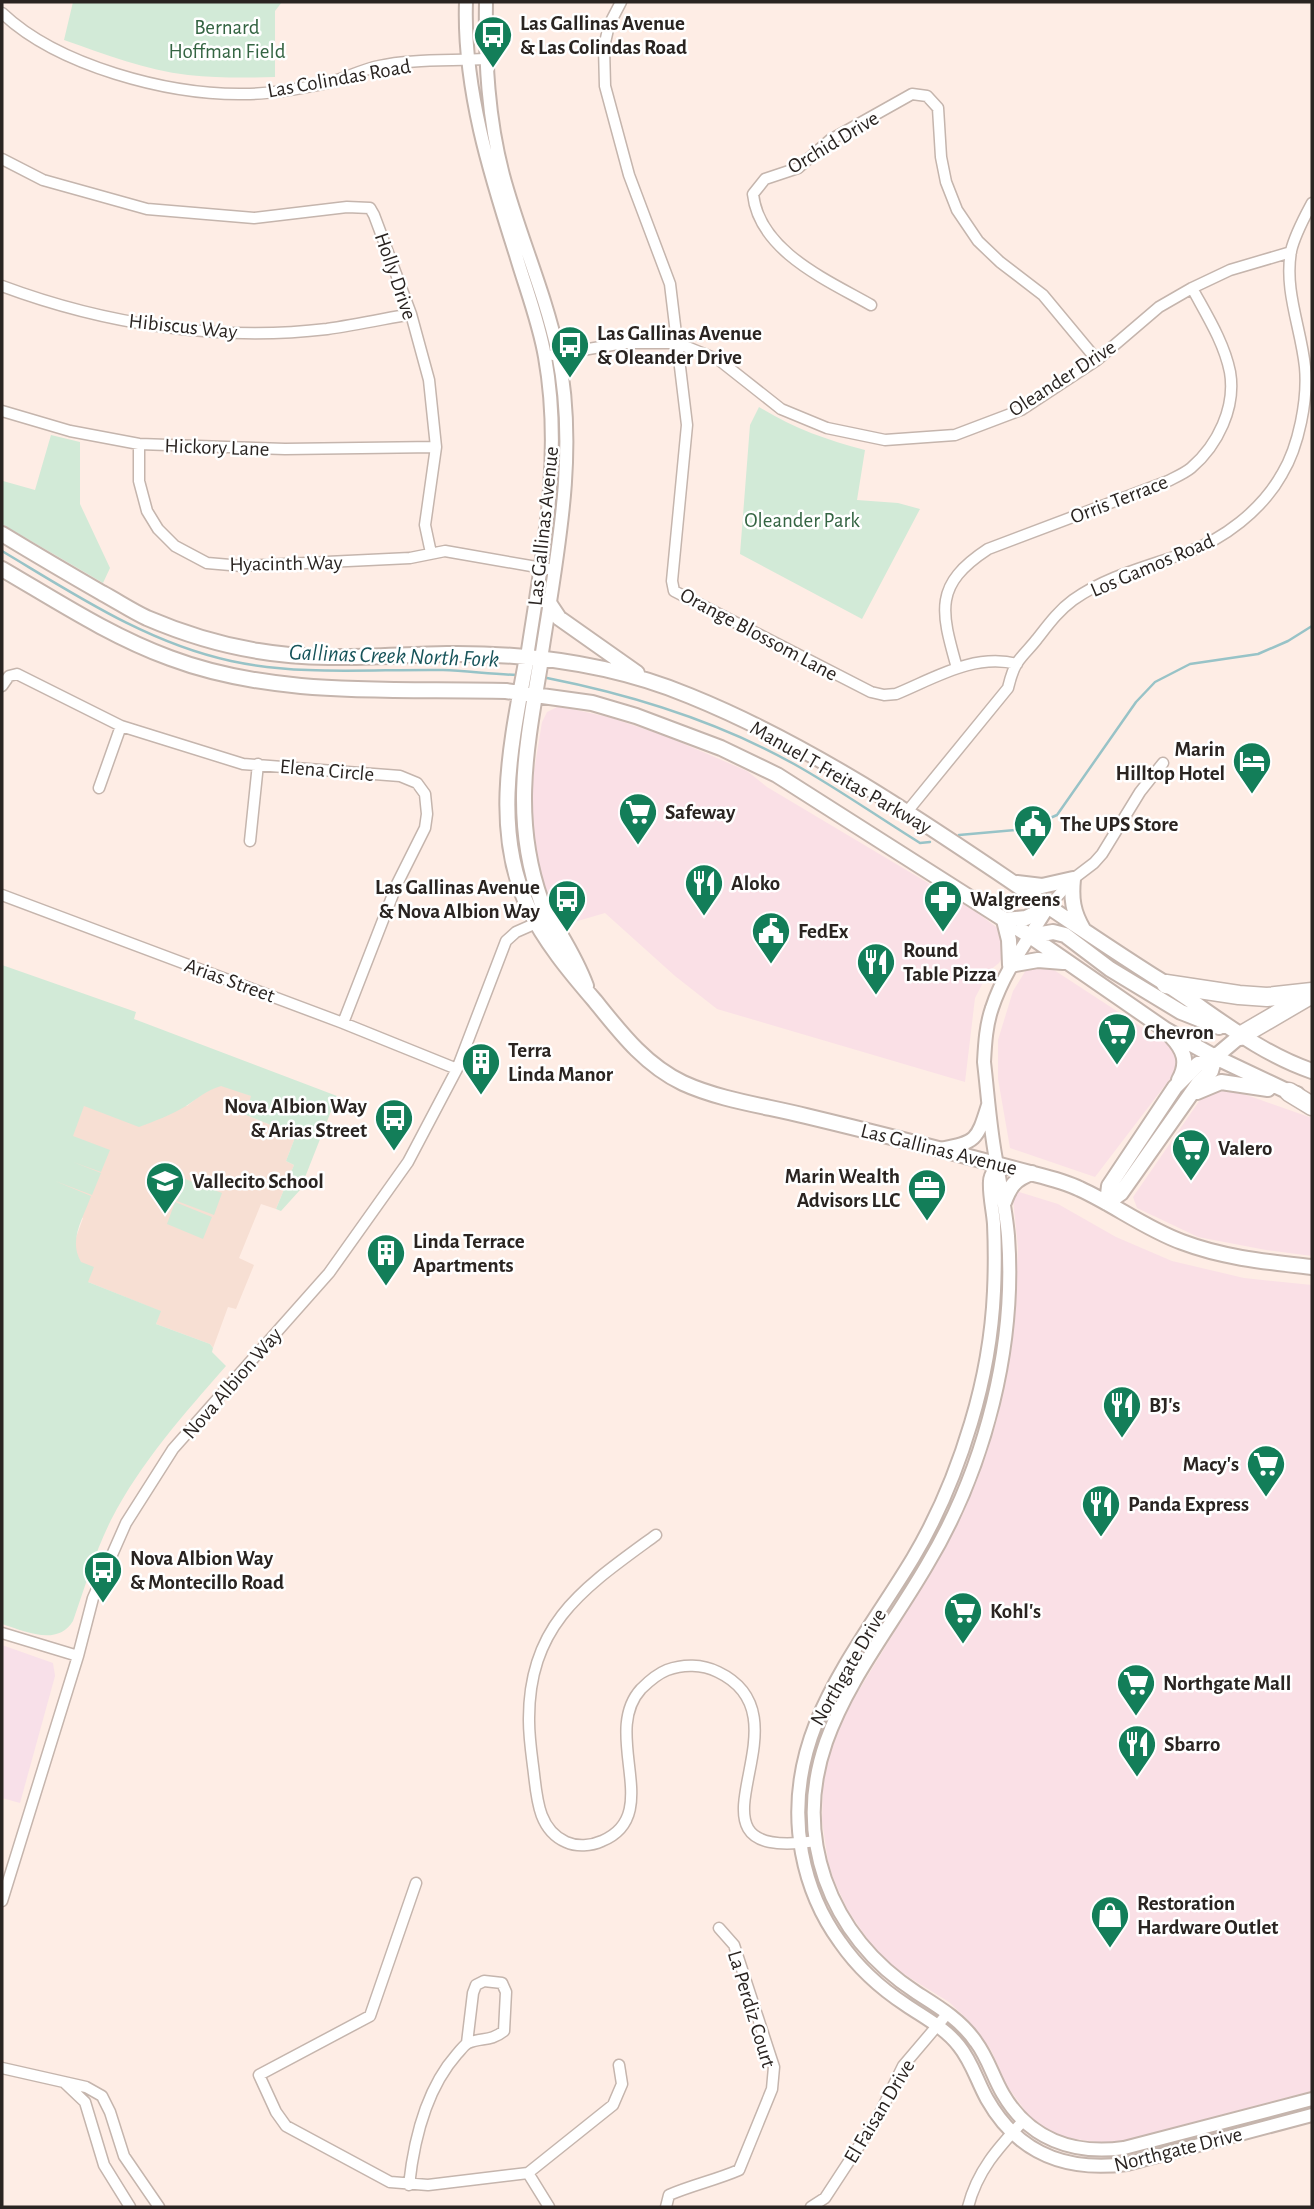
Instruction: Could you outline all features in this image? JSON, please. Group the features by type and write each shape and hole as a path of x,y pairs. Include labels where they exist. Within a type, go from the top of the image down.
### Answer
{"highway":[{"path":"1166,984 1239,995 1312,993"},
{"path":"1240,1036 1312,993"},
{"path":"1289,1093 1312,1106"}],"main road":[{"name":"Manuel T Freitas Parkway","path":"2,534 145,617 209,640 259,651 316,658 447,654 531,676 592,703 636,716 721,748 777,775 1030,936 1166,1030 1215,1058 1289,1093 1312,1097"},
{"name":"Manuel T Freitas Parkway","path":"2,569 136,645 202,669 253,680 313,687 531,676 581,664 647,680 719,708 786,740 932,830 1240,1036 1292,1065 1312,1071"},
{"path":"549,603 559,618 647,680"},
{"name":"Las Gallinas Avenue","path":"531,676 523,817 527,850 542,904 543,919"},
{"name":"Las Gallinas Avenue","path":"531,676 510,768 506,818 514,867 529,908 543,919 578,964 589,994 625,1038 652,1065 683,1083 720,1095 1032,1173 1077,1187 1158,1232 1214,1253 1312,1267"},
{"path":"506,818 523,817"},
{"path":"1012,883 1042,886 1073,879 1075,915 1084,930"},
{"path":"1048,907 1026,918 1004,920 1009,940 1010,965 1038,960 1066,962"},
{"path":"1030,936 1053,932 1065,935 1111,969 1181,1012 1240,1036 1215,1058 1198,1064 1175,1087"},
{"path":"1107,1203 1110,1186 1184,1071 1182,1048 1166,1030"},
{"path":"1107,1203 1121,1193 1211,1071 1215,1058"},
{"path":"1190,1096 1221,1082 1289,1093"},
{"path":"1004,1202 1011,1185 1018,1178 1032,1173"}],"street":[{"name":"Las Gallinas Avenue","path":"466,2 465,28 477,113 494,186 536,320 552,356"},
{"name":"Las Gallinas Avenue","path":"486,2 485,59 492,123 503,176 548,314 552,356 553,471 547,569 531,676"},
{"name":"Orange Blossom Lane","path":"621,2 609,25 604,47 606,86 629,175 670,284 687,425 672,581 674,591 871,692 884,695 896,694 977,661 999,659 1017,664"},
{"name":"Las Colindas Road","path":"2,13 19,29 72,59 140,80 195,92 246,94 325,84 380,66 485,59"},
{"name":"Orchid Drive","path":"871,306 794,261 759,220 754,209 753,194 765,179 798,168 830,140 912,94 927,96 938,108 941,157 946,182 957,210 978,242 1043,295 1097,360"},
{"name":"Holly Drive","path":"2,159 43,180 147,209 254,218 347,207 370,208 411,314 429,380 436,447 425,525 431,553"},
{"name":"Los Gamos Road","path":"906,814 1008,688 1017,664 1051,621 1071,601 1132,569 1187,553 1224,534 1253,510 1282,474 1299,429 1304,398 1305,366 1290,295 1291,252 1298,230 1312,203"},
{"name":"Oleander Drive","path":"552,356 624,343 677,343 719,360 781,409 827,428 885,440 955,435 1021,410 1097,360 1159,307 1192,288 1230,270 1291,252"},
{"name":"Hibiscus Way","path":"2,286 93,316 214,332 326,329 411,314"},
{"name":"Orris Terrace","path":"957,668 944,622 944,603 950,586 969,561 988,549 1168,481 1189,470 1205,455 1223,428 1229,403 1230,374 1219,339 1192,288"},
{"name":"Hickory Lane","path":"2,411 70,431 139,443 285,449 436,447"},
{"name":"Hyacinth Way","path":"139,443 139,481 147,511 158,529 175,546 207,563 255,566 410,558 431,553"},
{"path":"431,553 445,551 547,569"},
{"name":"Las Gallinas Avenue","path":"531,676 549,603 547,569"},
{"name":"Elena Circle","path":"2,686 9,676 18,674 121,726 243,764 400,776 417,783 425,794 425,828 397,884 343,1023"},
{"path":"99,788 121,726"},
{"name":"Northgate Drive","path":"1163,763 1139,792 1102,854 1073,879 1048,907 1010,965 991,1009 984,1062 1004,1202 1009,1264 1002,1363 986,1429 952,1519 928,1564 846,1696 827,1734 815,1779 816,1841 820,1863 832,1897 864,1948 878,1964 948,2013 974,2038 985,2054 1005,2097 1023,2121 1041,2135 1059,2144 1103,2151 1124,2148 1312,2099"},
{"path":"250,841 258,764"},
{"name":"Arias Street","path":"2,895 343,1023 457,1069"},
{"name":"Nova Albion Way","path":"2,1901 3,1889 78,1656 96,1588 126,1522 173,1449 329,1273 408,1162 457,1069 506,941 516,932 543,919"},
{"path":"936,1150 966,1144 974,1139 989,1101"},
{"name":"Northgate Drive","path":"997,1165 989,1178 995,1249 992,1317 987,1359 971,1424 937,1512 914,1556 832,1688 812,1728 799,1777 798,1823 804,1866 826,1920 844,1949 867,1975 951,2036 966,2055 996,2114 1012,2133 1053,2160 1104,2167 1127,2164 1312,2115"},
{"path":"987,1359 1002,1363"},
{"path":"656,1535 599,1577 569,1605 540,1654 531,1689 529,1725 538,1806 544,1821 554,1834 567,1842 584,1846 602,1842 616,1834 626,1820 631,1806 632,1791 625,1738 625,1721 631,1706 650,1680 665,1671 682,1666 701,1666 732,1680 743,1691 754,1714 755,1739 743,1805 748,1829 766,1843 816,1841"},
{"path":"2,1633 78,1656"},
{"path":"416,1883 370,2016 259,2075 276,2112 286,2126 390,2182 428,2185 528,2173 613,2105 622,2084 619,2064"},
{"name":"La Perdiz Court","path":"666,2207 669,2195 739,2171 772,2089 774,2067 734,1945 719,1928"},
{"path":"409,2185 425,2111 443,2070 467,2043 476,1985 484,1981 502,1983 506,1992 503,2031 495,2038 467,2043"},
{"name":"El Faisan Drive","path":"811,2207 825,2198 871,2129 903,2066 948,2013"},
{"path":"2,2068 86,2087 102,2096 124,2156 159,2207"},
{"path":"64,2082 85,2102 104,2165 130,2207"},
{"path":"968,2207 986,2162 1023,2121"},
{"path":"528,2173 549,2207"}],"shaded area":[{"path":"559,706 612,718 668,737 747,771 767,787 975,911 1000,930 1005,952 999,963 989,971 975,998 965,1082 717,1009 675,976 605,913 564,925 549,903 534,866 529,802 542,722 547,712"},
{"path":"1039,966 1054,970 1172,1047 1178,1059 1176,1071 1095,1177 1010,1148 998,1079 998,1040 1013,991 1026,970"},
{"name":"Vallecito School","path":"221,1085 252,1096 246,1115 296,1135 286,1161 294,1165 276,1209 261,1204 239,1258 254,1265 236,1309 228,1307 213,1348 210,1344 156,1324 160,1311 88,1282 74,1243 83,1218 46,1204 84,1105 187,1106 203,1093"},
{"path":"1227,1088 1312,1118 1312,1256 1198,1237 1137,1208 1133,1197 1202,1097"},
{"path":"1016,1191 1058,1204 1116,1237 1172,1261 1244,1278 1312,1285 1312,2091 1122,2141 1103,2143 1062,2137 1045,2129 1029,2116 1007,2086 991,2050 967,2019 949,2002 883,1958 847,1909 833,1878 822,1821 823,1780 834,1737 853,1700 947,1545 993,1431 1014,1317 1018,1248 1013,1199"},
{"path":"2,1645 53,1663 55,1676 20,1803 2,1798"}],"green space":[{"name":"Bernard Hoffman Field","path":"73,2 282,2 275,11 275,77 172,73 125,61 64,40"},
{"name":"Oleander Park","path":"759,407 810,433 865,450 857,500 898,503 920,509 862,619 740,554 750,425"},
{"path":"51,435 80,442 80,504 110,568 103,583 2,524 3,481 35,490"},
{"path":"2,965 136,1012 134,1019 337,1096 300,1190 281,1211 276,1209 294,1165 286,1161 296,1135 246,1115 251,1096 221,1086 175,1112 139,1127 84,1106 73,1136 110,1150 101,1172 73,1162 101,1173 92,1195 55,1181 91,1196 76,1238 77,1254 81,1262 94,1267 88,1282 161,1311 156,1324 210,1344 212,1352 226,1366 164,1439 136,1478 105,1532 73,1621 66,1629 50,1635 30,1633 2,1624"},
{"path":"185,1179 222,1193 214,1215 177,1201"},
{"path":"175,1202 212,1217 203,1239 167,1224"}],"waterway":[{"name":"Gallinas Creek North Fork","path":"2,551 141,630 200,653 231,661 284,669 443,670 517,675"},
{"name":"Gallinas Creek North Fork","path":"959,835 1025,829 1057,815 1136,702 1155,682 1190,664 1258,654 1288,641 1312,626"},
{"name":"Gallinas Creek North Fork","path":"547,678 643,701 705,722 810,773 920,843 930,842"}],"place":[{"name":"Las Gallinas Avenue & Las Colindas Road","path":"493,69"},
{"name":"Las Gallinas Avenue & Oleander Drive","path":"570,379"},
{"name":"Marin Hilltop Hotel","path":"1252,795"},
{"name":"Safeway","path":"638,846"},
{"name":"The UPS Store","path":"1033,858"},
{"name":"Aloko","path":"704,917"},
{"name":"Las Gallinas Avenue & Nova Albion Way","path":"567,933"},
{"name":"Walgreens","path":"943,933"},
{"name":"FedEx","path":"771,965"},
{"name":"Round Table Pizza","path":"876,996"},
{"name":"Chevron","path":"1117,1066"},
{"name":"Terra Linda Manor","path":"481,1096"},
{"name":"Nova Albion Way & Arias Street","path":"394,1152"},
{"name":"Valero","path":"1191,1182"},
{"name":"Vallecito School","path":"165,1215"},
{"name":"Marin Wealth Advisors LLC","path":"927,1222"},
{"name":"Linda Terrace Apartments","path":"386,1287"},
{"name":"BJ's","path":"1122,1439"},
{"name":"Macy's","path":"1266,1498"},
{"name":"Panda Express","path":"1101,1538"},
{"name":"Nova Albion Way & Montecillo Road","path":"103,1604"},
{"name":"Kohl's","path":"963,1645"},
{"name":"Northgate Mall","path":"1136,1717"},
{"name":"Sbarro","path":"1137,1778"},
{"name":"Restoration Hardware Outlet","path":"1110,1949"}]}
